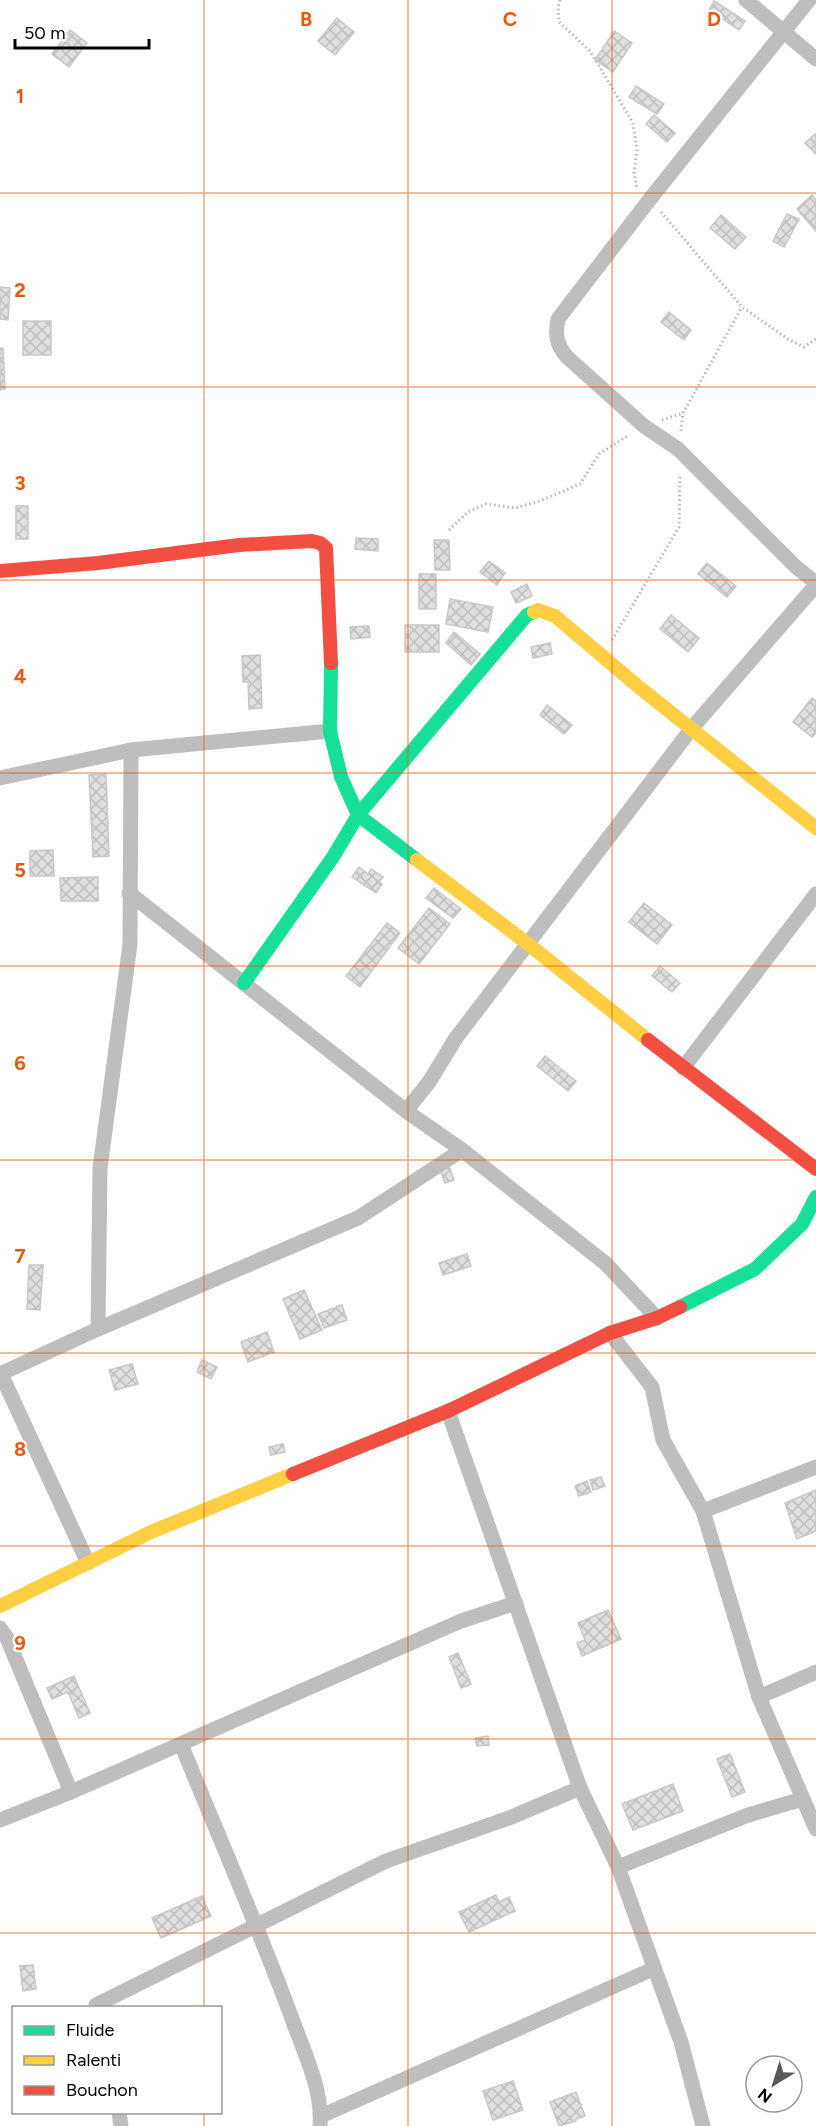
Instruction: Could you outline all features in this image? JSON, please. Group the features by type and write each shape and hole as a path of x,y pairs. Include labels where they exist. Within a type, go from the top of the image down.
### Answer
{"street":[{"path":"746,0 816,59"},
{"path":"406,1111 429,1082 456,1038 692,728 816,584 796,567 678,449 644,426 567,357 558,346 555,334 558,319 650,199 809,0"},
{"path":"0,571 98,563 239,545 312,541 320,543 326,548 331,656 330,731 341,777 358,815 527,943 683,1068 816,1169"},
{"path":"244,983 333,857 358,815 527,615 538,610 555,616 816,828"},
{"path":"0,778 131,750 330,731"},
{"path":"98,1329 100,1168 130,944 131,750"},
{"path":"129,892 406,1111 462,1150 605,1263 657,1318"},
{"path":"683,1068 816,894"},
{"path":"88,1563 0,1374 98,1329 358,1218 462,1150"},
{"path":"0,1606 151,1532 448,1411 610,1333 657,1318 755,1269 802,1224 816,1197"},
{"path":"610,1333 652,1387 663,1440 703,1511 759,1697 816,1829"},
{"path":"448,1411 580,1788 618,1867 681,2042 703,2126"},
{"path":"703,1511 816,1467"},
{"path":"0,1820 71,1792 461,1621 516,1603"},
{"path":"0,1628 7,1638 71,1792"},
{"path":"759,1697 816,1672"},
{"path":"181,1744 255,1926 312,2075 320,2121 653,1969"},
{"path":"97,2006 96,2004 386,1861 509,1818 580,1788"},
{"path":"618,1867 748,1815 802,1799"}],"path":[{"path":"560,0 559,22 590,51 633,123 637,150 634,172 638,195 650,199 742,307 804,348 816,339"},
{"path":"602,656 679,527 681,488 678,449 683,413 742,307"},
{"path":"449,530 468,512 486,504 515,508 540,501 580,484 599,454 644,426 683,413"}],"building":[{"path":"714,1 745,21 739,30 709,10"},
{"path":"337,18 354,32 335,55 318,41"},
{"path":"70,30 87,43 69,67 52,54"},
{"path":"614,31 632,43 613,72 595,60"},
{"path":"636,86 664,104 657,114 629,97"},
{"path":"654,115 675,133 667,142 646,124"},
{"path":"816,135 816,154 805,143"},
{"path":"812,195 816,200 816,231 797,209"},
{"path":"787,214 799,219 784,247 773,241"},
{"path":"721,215 746,237 735,249 710,228"},
{"path":"0,287 10,288 8,320 0,319"},
{"path":"669,312 691,330 684,340 661,322"},
{"path":"23,321 51,321 51,355 23,355"},
{"path":"0,348 3,348 5,389 0,390"},
{"path":"16,506 28,506 28,539 16,539"},
{"path":"356,538 378,539 378,551 355,549"},
{"path":"434,540 449,540 450,570 435,570"},
{"path":"489,561 505,573 497,585 480,572"},
{"path":"707,563 736,586 727,597 698,574"},
{"path":"419,574 436,574 436,609 419,609"},
{"path":"527,584 532,596 516,603 511,592"},
{"path":"450,599 493,607 488,632 446,624"},
{"path":"671,615 699,638 688,652 660,629"},
{"path":"405,625 439,625 439,652 405,652"},
{"path":"369,626 370,637 351,639 350,627"},
{"path":"454,632 480,654 471,665 446,643"},
{"path":"550,643 552,654 533,658 531,647"},
{"path":"260,655 262,708 249,709 248,682 243,682 242,656"},
{"path":"812,698 816,701 816,733 812,737 793,722"},
{"path":"547,705 572,725 564,734 540,715"},
{"path":"106,774 109,856 93,857 89,775"},
{"path":"53,850 54,876 30,876 30,851"},
{"path":"359,867 368,874 371,869 383,877 379,882 382,884 376,893 352,877"},
{"path":"98,877 98,901 61,901 60,878"},
{"path":"434,888 461,909 453,918 426,898"},
{"path":"644,903 672,925 657,944 629,922"},
{"path":"429,908 450,924 419,964 398,948"},
{"path":"387,923 400,933 360,987 346,976"},
{"path":"660,966 680,983 672,992 652,976"},
{"path":"545,1056 576,1081 568,1091 537,1066"},
{"path":"449,1166 454,1180 445,1183 440,1170"},
{"path":"467,1254 471,1266 443,1275 439,1263"},
{"path":"29,1265 43,1265 40,1310 27,1309"},
{"path":"304,1290 322,1330 300,1339 283,1299"},
{"path":"342,1305 347,1320 324,1328 318,1314"},
{"path":"267,1332 274,1352 248,1362 241,1342"},
{"path":"202,1360 217,1367 211,1379 197,1372"},
{"path":"132,1364 138,1384 115,1390 109,1370"},
{"path":"283,1444 285,1452 271,1455 269,1447"},
{"path":"601,1477 605,1486 593,1490 590,1480"},
{"path":"587,1481 591,1492 579,1496 575,1486"},
{"path":"816,1490 816,1531 797,1539 785,1503"},
{"path":"608,1610 621,1639 582,1656 577,1643 585,1640 578,1623"},
{"path":"458,1653 471,1684 461,1688 449,1657"},
{"path":"74,1676 90,1713 79,1718 68,1692 52,1699 47,1688"},
{"path":"488,1736 489,1745 477,1746 475,1738"},
{"path":"730,1754 745,1792 732,1797 717,1759"},
{"path":"673,1784 683,1811 633,1830 622,1804"},
{"path":"496,1895 499,1902 509,1897 515,1911 469,1932 459,1912"},
{"path":"202,1896 211,1916 161,1938 152,1918"},
{"path":"33,1965 36,1989 23,1991 20,1966"},
{"path":"513,2081 523,2110 493,2120 483,2091"},
{"path":"576,2092 585,2116 559,2126 550,2102"}],"traffic: fast":[{"path":"244,983 333,857 358,815 527,615 534,612"},
{"path":"331,663 330,731 341,777 358,815 417,860"},
{"path":"680,1307 755,1269 802,1224 816,1197"}],"traffic: slow":[{"path":"534,612 538,610 555,616 640,688 816,828"},
{"path":"417,860 527,943 648,1040"},
{"path":"0,1606 151,1532 293,1474"}],"traffic: jam":[{"path":"0,571 98,563 239,545 312,541 320,543 326,548 331,663"},
{"path":"648,1040 816,1169"},
{"path":"293,1474 448,1411 610,1333 657,1318 680,1307"}]}
